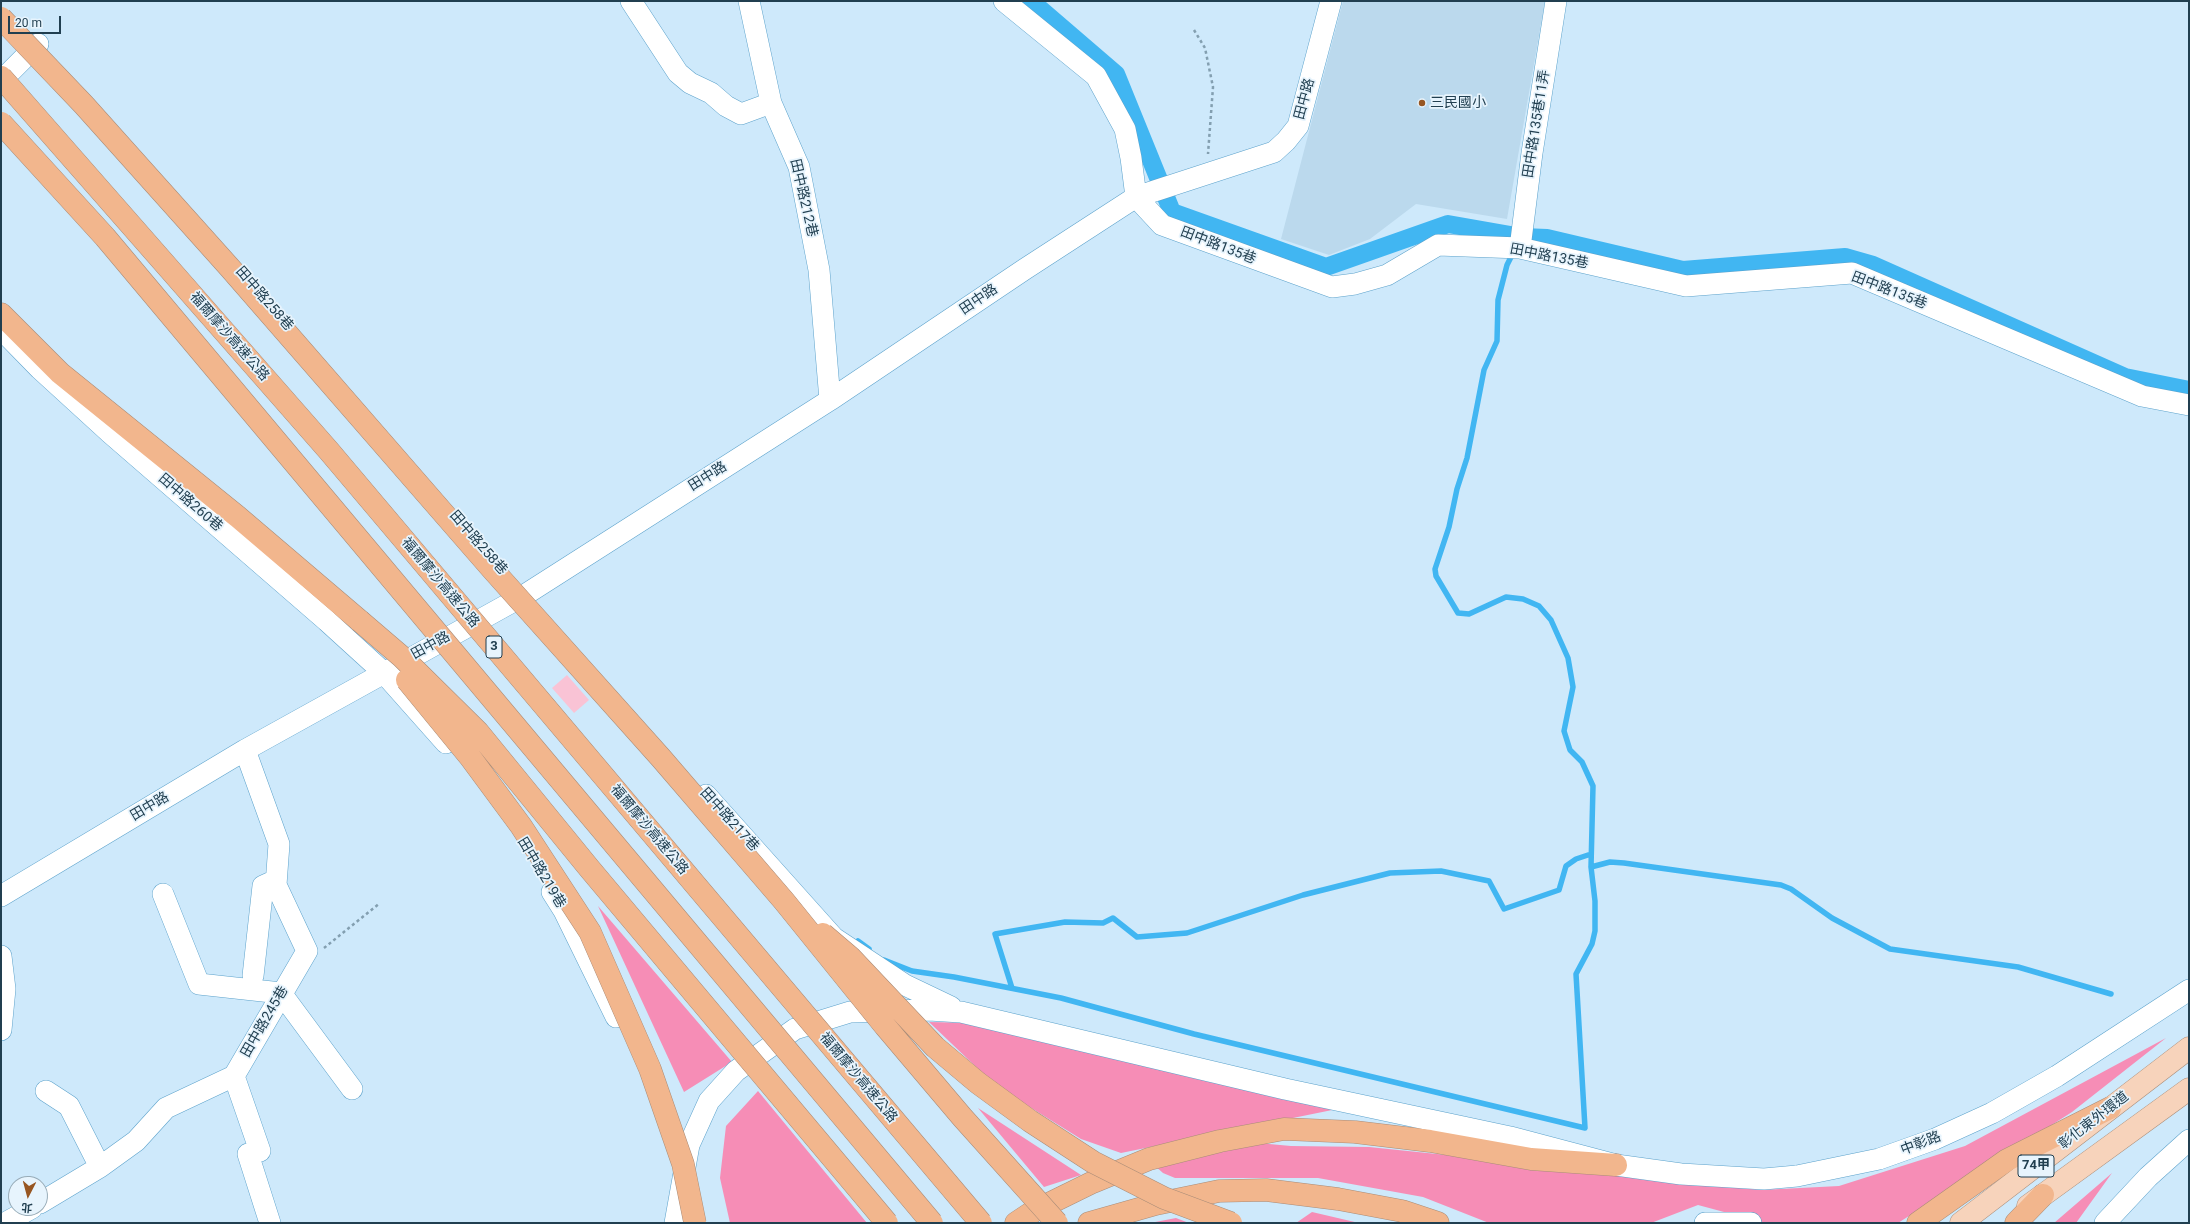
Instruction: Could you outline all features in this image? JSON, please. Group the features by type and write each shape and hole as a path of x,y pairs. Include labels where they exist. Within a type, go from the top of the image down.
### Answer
{"highway":[{"path":"1,18 84,105 230,268 784,901 885,1026 962,1117 1057,1223"},
{"name":"福爾摩沙高速公路","path":"1,77 329,452 981,1223"},
{"path":"1,123 105,237 932,1223"},
{"path":"1,314 60,373 238,517 402,657 478,732 594,874 887,1223"},
{"path":"360,621 470,757 521,826 590,932 650,1069 683,1164 695,1223"},
{"path":"784,901 850,957 935,1047 978,1083 1030,1121 1093,1162 1164,1198 1231,1223"},
{"path":"1918,1223 2008,1160 2110,1108"},
{"path":"1016,1223 1034,1211 1093,1182 1149,1159 1220,1141 1284,1129 1355,1132 1430,1141 1530,1159 1616,1165"},
{"path":"1089,1223 1156,1204 1219,1191 1266,1190 1338,1199 1402,1211 1438,1223"},
{"path":"2016,1223 2043,1195"}],"main road":[{"name":"彰化東外環道","path":"1961,1223 2189,1048"},
{"name":"彰化東外環道","path":"2006,1223 2156,1115 2189,1089"}],"street":[{"path":"631,1 678,73 690,83 711,93 726,106 741,114 771,103"},
{"name":"田中路212巷","path":"749,1 771,103 799,167 818,270 830,400"},
{"path":"1004,1 1096,76 1125,129 1131,158 1144,194"},
{"name":"田中路","path":"1,896 245,750 383,672 524,596 830,400 1031,265 1144,194 1274,152 1286,141 1298,126 1331,1"},
{"name":"田中路135巷11弄","path":"1520,248 1532,153 1556,1"},
{"name":"田中路258巷","path":"1,7 38,44 524,596"},
{"path":"1,81 38,44"},
{"name":"田中路135巷","path":"1144,194 1162,225 1332,287 1355,284 1387,275 1438,245 1520,248 1686,286 1852,273 2142,396 2189,405"},
{"name":"田中路260巷","path":"1,329 40,369 108,432 327,621 383,672"},
{"name":"田中路217巷","path":"524,596 754,847 834,938 905,985 961,1012"},
{"name":"田中路219巷","path":"383,672 494,798 564,911 656,1103"},
{"path":"245,750 279,844 276,885 307,951"},
{"path":"253,976 263,886 276,880"},
{"path":"163,894 199,984 281,993 352,1089"},
{"name":"田中路245巷","path":"234,1076 281,993 307,951"},
{"path":"1,956 5,989 1,1030"},
{"name":"中彰路","path":"961,1012 1285,1089 1510,1137 1616,1165 1709,1176 1764,1178 1797,1176 1879,1159 1935,1139 1992,1113 2057,1076 2189,990"},
{"path":"675,1223 689,1145 709,1101 736,1071 795,1029 850,1012 929,1010 961,1012"},
{"path":"48,1198 100,1167 136,1141 166,1108 234,1076 260,1151 248,1154 270,1223"},
{"path":"46,1091 69,1106 100,1167"},
{"path":"2105,1223 2148,1177 2189,1140"},
{"path":"5,1223 18,1216"},
{"path":"1705,1223 1751,1223"}],"path":[{"path":"1194,30 1205,48 1213,86 1206,175"},
{"path":"307,951 316,951 329,945 380,903"}],"shaded area":[{"name":"三民國小","path":"1343,1 1545,1 1507,219 1416,204 1370,239 1329,255 1281,239"},
{"path":"567,675 589,700 574,713 552,688"},
{"path":"598,906 732,1062 684,1092"},
{"path":"929,1022 973,1023 1342,1108 1121,1153 1081,1139 996,1086"},
{"path":"2166,1038 2072,1112 1898,1223 1765,1223 1698,1205 1651,1223 1489,1223 1423,1197 1318,1178 1175,1178 1163,1173 1154,1165 1258,1143 1291,1146 1369,1147 1572,1168 1640,1179 1761,1190 1839,1186 1965,1146"},
{"path":"758,1091 867,1223 730,1223 720,1178 726,1126"},
{"path":"978,1108 1081,1175 1044,1187"},
{"path":"2112,1173 2076,1223 2054,1223"},
{"path":"1312,1212 1359,1223 1296,1223"},
{"path":"1176,1218 1189,1223 1150,1223"}],"waterway":[{"path":"1031,1 1116,74 1172,212 1326,267 1448,224 1522,237 1547,238 1683,270 1845,257 1873,265 2125,377 2189,390"},
{"path":"884,960 912,971 954,977 1061,998 1194,1034 1585,1128 1576,974 1592,944 1595,931 1595,901 1591,867 1593,786 1582,762 1570,750 1564,731 1573,687 1568,658 1551,620 1539,606 1523,599 1506,597 1469,614 1458,613 1436,576 1435,569 1449,527 1457,489 1467,458 1484,370 1497,341 1498,300 1507,265 1513,253"},
{"path":"1012,988 995,934 1065,922 1103,923 1113,918 1137,937 1187,933 1303,895 1390,873 1441,871 1489,881 1504,909 1559,890 1566,866 1576,859 1591,854"},
{"path":"1591,867 1610,862 1624,863 1781,885 1791,889 1832,918 1890,949 2018,967 2111,994"},
{"path":"858,941 869,949"}],"place":[{"name":"三民國小","path":"1422,103"}]}
